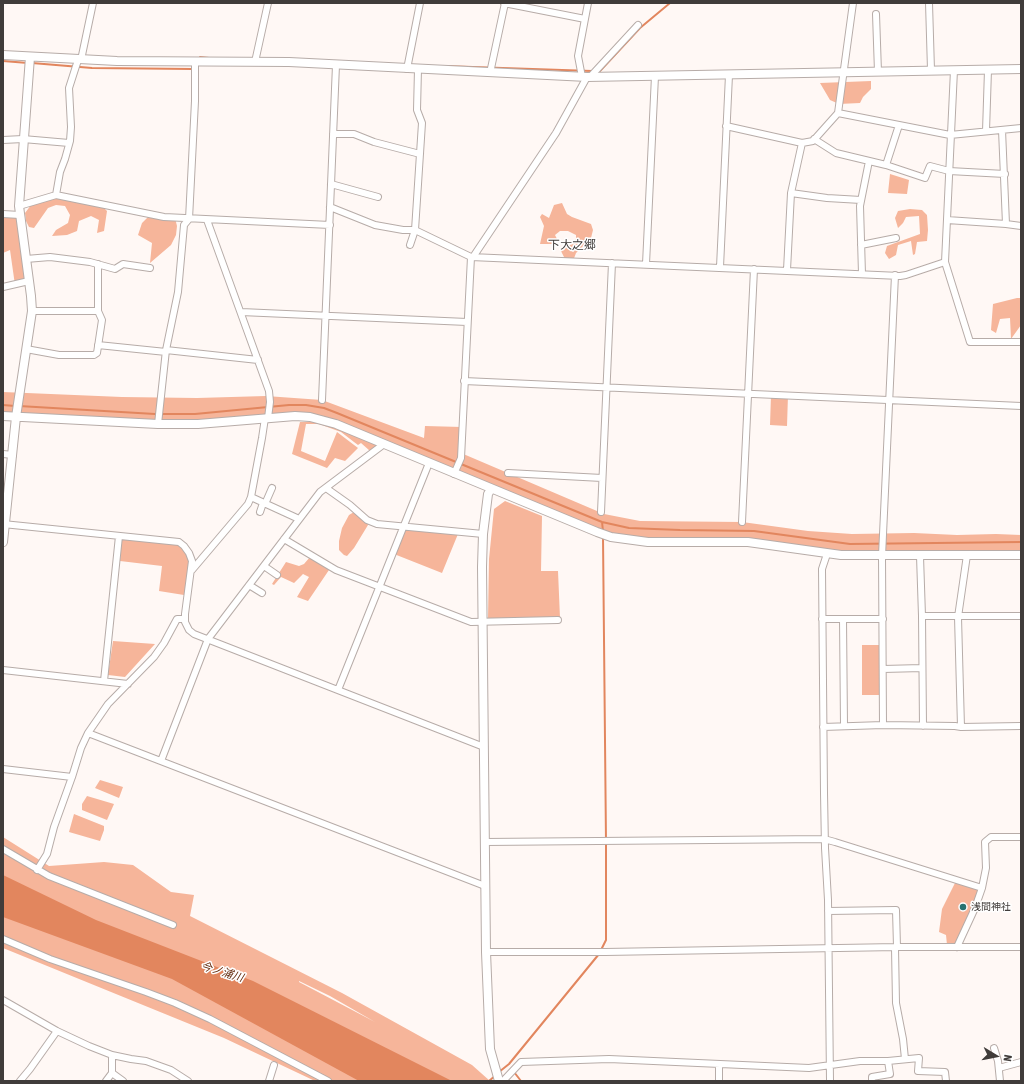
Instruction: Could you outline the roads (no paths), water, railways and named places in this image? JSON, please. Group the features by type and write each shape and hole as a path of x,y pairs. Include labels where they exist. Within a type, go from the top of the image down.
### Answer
{"street":[{"path":"56,194 60,172 69,143 71,127 69,88 79,60 93,3"},
{"path":"255,62 268,3"},
{"path":"408,69 420,3"},
{"path":"490,73 505,3 585,20"},
{"path":"586,77 578,56 588,3"},
{"path":"726,126 802,143 814,139 838,113 853,3"},
{"path":"929,3 931,70"},
{"path":"876,14 878,72"},
{"path":"455,472 461,458 467,322 472,257 556,133 586,77 638,25"},
{"path":"3,55 79,60 255,62 336,65 586,77 1021,69"},
{"path":"3,542 16,417 32,311 19,210 30,57"},
{"path":"158,422 166,351 178,292 184,225 188,219 195,101 195,62"},
{"path":"322,400 336,65"},
{"path":"410,244 415,230 422,123 417,110 418,69"},
{"path":"954,70 945,262 970,342 1021,342"},
{"path":"986,131 988,70"},
{"path":"720,267 729,75"},
{"path":"646,264 655,76"},
{"path":"838,113 950,135 1021,128"},
{"path":"886,165 899,125"},
{"path":"1002,130 1006,224"},
{"path":"334,134 354,134 374,142 420,154"},
{"path":"3,140 23,139 69,143"},
{"path":"814,139 836,154 886,165 925,178 930,166 949,171 1005,174"},
{"path":"787,270 791,193 802,143"},
{"path":"862,274 860,206 870,162"},
{"path":"331,184 378,197"},
{"path":"791,193 827,198 861,200"},
{"path":"3,214 19,210 56,194 164,217 330,225"},
{"path":"330,207 375,225 403,230 415,230 472,257 895,275 906,275 945,262"},
{"path":"192,570 248,504 251,497 270,402 269,391 207,220"},
{"path":"947,220 1021,226"},
{"path":"861,245 896,238"},
{"path":"26,259 50,257 90,262 115,269 123,264 150,268"},
{"path":"600,512 612,263"},
{"path":"26,349 59,355 94,355 97,353 102,320 98,311 98,264"},
{"path":"742,522 754,269"},
{"path":"883,725 882,554 895,275"},
{"path":"3,287 29,282"},
{"path":"32,311 98,311"},
{"path":"241,312 467,322"},
{"path":"98,345 258,360"},
{"path":"464,380 1021,406"},
{"path":"3,416 198,424 266,418 310,417 336,424 597,532 618,538 648,542 748,542 827,554 920,556 1021,555"},
{"path":"161,761 208,639 320,492 384,444"},
{"path":"3,454 13,455"},
{"path":"338,690 429,463"},
{"path":"508,474 602,478"},
{"path":"260,512 272,488"},
{"path":"326,488 350,505 367,520 377,524 385,526 404,526 483,534"},
{"path":"491,489 488,494 483,534 482,622 486,952 490,1050 499,1081"},
{"path":"251,497 299,519"},
{"path":"4,524 179,542 189,553 192,561 185,619 189,630 194,634 484,747"},
{"path":"104,681 119,536"},
{"path":"284,539 336,570 472,622 558,620"},
{"path":"827,554 822,569 822,619 824,839 828,911 830,1081"},
{"path":"961,727 958,617 967,555"},
{"path":"920,556 923,726"},
{"path":"264,566 277,575"},
{"path":"249,585 262,593"},
{"path":"922,616 1021,616"},
{"path":"37,870 47,854 54,827 81,748 88,733 108,704 154,657 177,619 185,619"},
{"path":"822,619 883,619"},
{"path":"843,619 844,726"},
{"path":"883,669 922,668"},
{"path":"3,670 128,684"},
{"path":"823,727 883,725 961,727 1021,726"},
{"path":"88,733 486,886"},
{"path":"3,769 72,777"},
{"path":"957,947 975,908 982,888 986,868 985,842 991,837 1021,837"},
{"path":"485,842 824,839 982,888"},
{"path":"3,850 54,878 173,925"},
{"path":"828,911 896,910 896,1003 905,1059"},
{"path":"3,939 38,954 146,992 182,1007 236,1032 328,1081"},
{"path":"486,952 1021,947"},
{"path":"3,1000 88,1046 112,1055 146,1061 171,1070 188,1081"},
{"path":"20,1081 57,1030"},
{"path":"994,1048 999,1068 1000,1081"},
{"path":"106,1081 112,1073 112,1055"},
{"path":"503,1081 521,1062 609,1059 809,1068 860,1061 888,1061 919,1058 918,1071 945,1072 946,1081"},
{"path":"872,1081 872,1077 890,1074 888,1061"},
{"path":"999,1068 1021,1062"},
{"path":"719,1064 720,1081"},
{"path":"269,1081 274,1065"},
{"path":"112,1073 123,1081"}],"water":[{"name":"今ノ浦川","path":"3,875 96,920 253,981 452,1081 359,1081 172,979 3,917"}],"waterway":[{"path":"597,71 600,71 640,28 670,3"},
{"path":"198,60 200,57 209,58"},
{"path":"3,61 28,63"},
{"path":"32,63 92,68 193,69"},
{"path":"443,66 592,71"},
{"path":"3,405 15,406"},
{"path":"19,406 155,414 195,414 289,405 306,405 324,408 337,413 602,522 629,528 754,531 850,544 1021,542"},
{"path":"602,522 603,531"},
{"path":"601,950 606,940 603,537"},
{"path":"499,1072 509,1064 599,954"},
{"path":"514,1072 521,1081"},
{"path":"489,1081 496,1075"}],"place":[{"name":"浅間神社","path":"963,907"}],"district":[{"name":"下大之郷","path":"572,245"}]}
